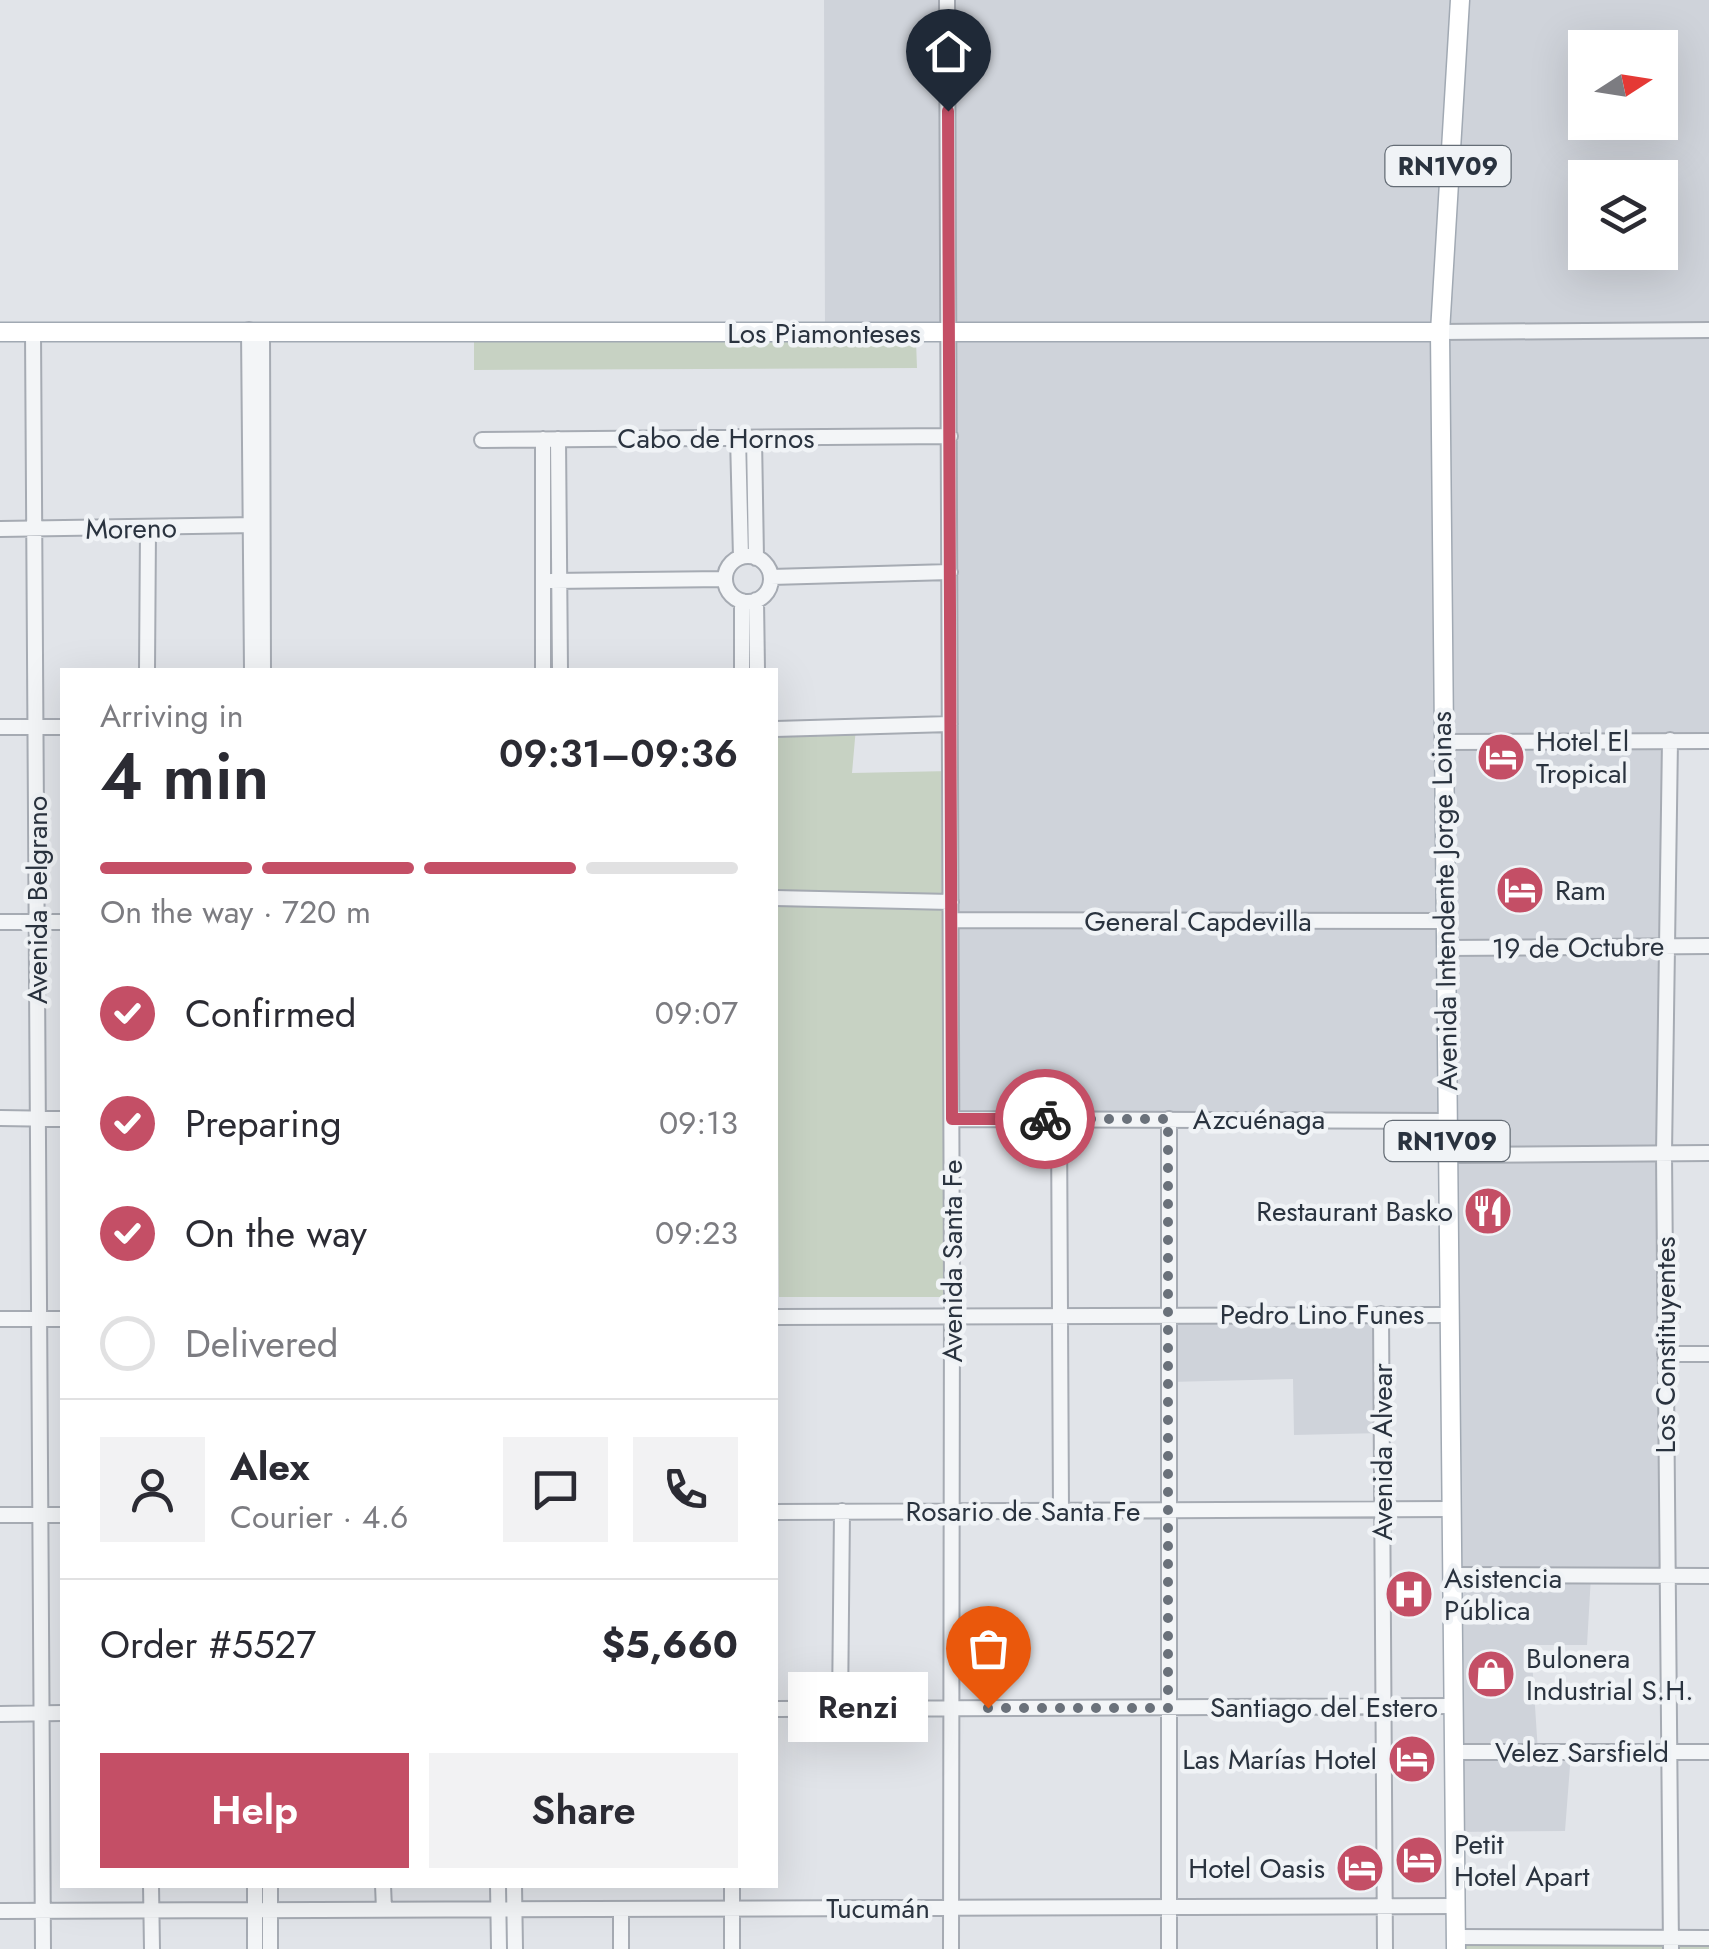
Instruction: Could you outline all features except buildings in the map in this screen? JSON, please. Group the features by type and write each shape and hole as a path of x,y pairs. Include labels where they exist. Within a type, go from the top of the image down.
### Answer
{"main road":[{"name":"RN1V09","path":"1440,332 1460,0"},
{"name":"Los Piamonteses","path":"0,332 1440,332"},
{"name":"Avenida Intendente Jorge Loinas","path":"1440,332 1456,1943"}],"street":[{"name":"Avenida Santa Fe","path":"947,0 951,1949"},
{"path":"255,330 262,668"},
{"name":"Los Piamonteses","path":"1440,332 1709,330"},
{"name":"Avenida Belgrano","path":"33,332 42,1949"},
{"name":"Cabo de Hornos","path":"482,440 950,436"},
{"path":"746,438 748,557"},
{"path":"550,439 551,581 560,668"},
{"path":"252,668 257,525"},
{"name":"Moreno","path":"0,528 257,525"},
{"path":"148,528 148,668"},
{"path":"748,557 766,565 771,577 766,593 749,600 730,592 726,579 730,566 748,557"},
{"path":"771,577 950,572"},
{"path":"551,581 726,579"},
{"path":"543,668 551,581"},
{"path":"742,668 749,600"},
{"path":"749,600 757,668"},
{"path":"778,729 950,724"},
{"path":"0,727 60,727"},
{"name":"Los Constituyentes","path":"1670,740 1664,1154 1671,1944"},
{"path":"1443,742 1709,741"},
{"path":"778,898 951,902"},
{"name":"General Capdevilla","path":"951,920 1445,921"},
{"path":"0,922 60,922"},
{"name":"19 de Octubre","path":"1446,948 1709,946"},
{"path":"0,1118 60,1119"},
{"name":"Azcuénaga","path":"952,1119 1446,1121"},
{"path":"1059,1119 1061,1510"},
{"path":"1168,1119 1169,1949"},
{"path":"1448,1155 1709,1154"},
{"name":"Avenida Alvear","path":"1381,1314 1385,1949"},
{"name":"Pedro Lino Funes","path":"778,1317 1448,1315"},
{"path":"0,1319 60,1319"},
{"path":"1665,1354 1709,1354"},
{"name":"Rosario de Santa Fe","path":"778,1512 1452,1509"},
{"path":"840,1708 842,1512"},
{"path":"0,1515 60,1514"},
{"path":"1452,1575 1709,1576"},
{"name":"Santiago del Estero","path":"778,1709 1453,1706"},
{"path":"0,1714 60,1713"},
{"name":"Velez Sarsfield","path":"1455,1752 1709,1752"},
{"path":"151,1888 152,1949"},
{"path":"256,1888 270,1949"},
{"path":"255,1949 269,1888"},
{"path":"384,1888 384,1910"},
{"path":"498,1888 499,1949"},
{"path":"514,1888 515,1949"},
{"path":"732,1888 732,1949"},
{"name":"Tucumán","path":"0,1911 1456,1906"},
{"path":"621,1909 621,1949"},
{"path":"1456,1943 1671,1944 1709,1938"}],"shaded area":[{"path":"824,0 1709,0 1709,741 1671,740 1666,1576 1591,1576 1587,1645 1531,1645 1538,1752 1571,1753 1565,1831 1454,1832 1446,1121 952,1119 949,333 825,333"},
{"path":"1169,1314 1381,1314 1383,1433 1294,1435 1293,1379 1169,1382"},
{"name":"Asistencia Pública","path":"1427,1578 1428,1609 1392,1610 1391,1579"}],"green space":[{"path":"474,340 916,341 917,368 474,370"},
{"path":"856,727 852,773 951,771 951,902 778,904 778,729"},
{"path":"778,904 944,905 945,1297 779,1297"},
{"path":"1456,1937 1709,1938 1709,1949 1456,1949"}],"way so far":[{"path":"988,1708 1168,1708 1168,1119 1045,1119"}],"place":[{"name":"Hotel El Tropical","path":"1501,757"},
{"name":"Ram","path":"1520,890"},
{"name":"Restaurant Basko","path":"1488,1211"},
{"name":"Asistencia Pública","path":"1409,1594"},
{"name":"Bulonera Industrial S.H.","path":"1491,1674"},
{"name":"Renzi","path":"988,1708"},
{"name":"Las Marías Hotel","path":"1412,1759"},
{"name":"Petit Hotel Apart","path":"1419,1860"},
{"name":"Hotel Oasis","path":"1360,1868"}],"route":[{"path":"948,111 952,1119 1045,1119"}]}
